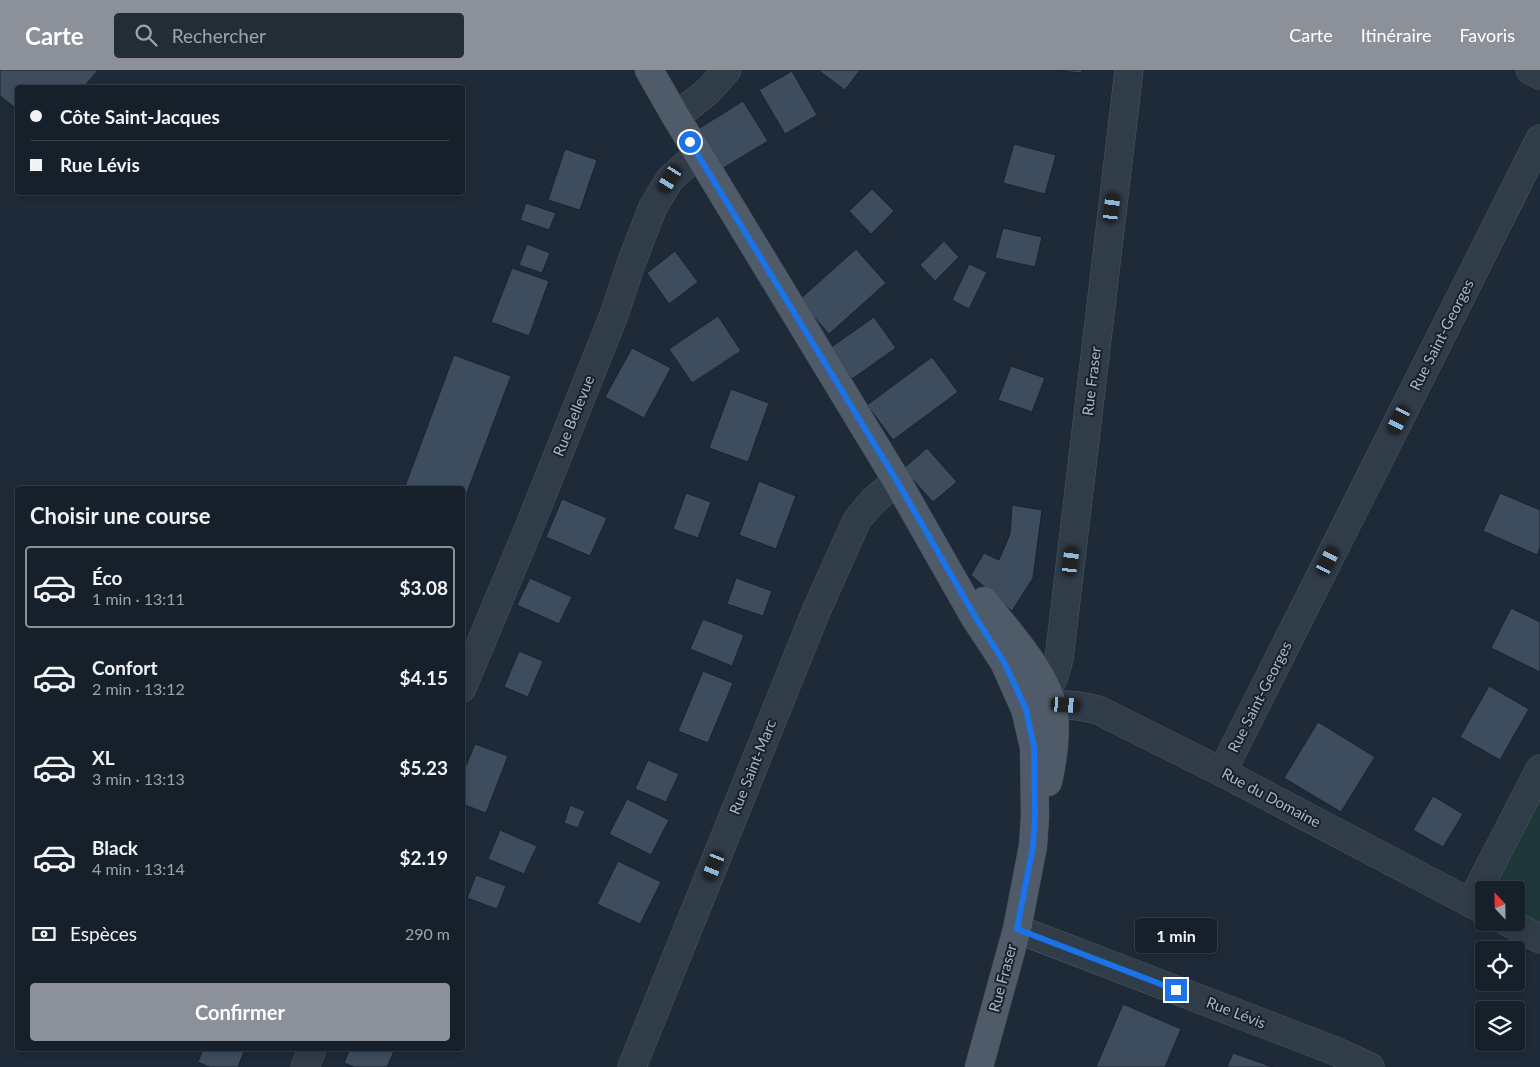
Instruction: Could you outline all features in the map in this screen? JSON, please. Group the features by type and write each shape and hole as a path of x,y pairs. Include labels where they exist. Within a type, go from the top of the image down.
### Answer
{"main road":[{"path":"649,70 933,543 973,587 1027,656 1049,696 1054,719 1053,758 1033,846"},
{"name":"Rue Fraser","path":"933,543 976,618 1004,662 1026,709 1034,747 1035,816 1033,846 1017,929 979,1067"}],"street":[{"path":"676,117 708,91 727,70"},
{"name":"Rue Fraser","path":"1049,696 1059,659 1128,70"},
{"path":"1530,70 1540,75"},
{"name":"Rue Saint-Georges","path":"1222,772 1540,139"},
{"name":"Rue Bellevue","path":"465,681 607,333 654,207 670,179 698,154"},
{"name":"Rue Saint-Marc","path":"632,1067 817,609 857,520 873,501 897,481"},
{"name":"Rue du Domaine","path":"1049,696 1098,710 1222,772 1475,906"},
{"path":"1489,881 1540,769"},
{"name":"Rue Lévis","path":"1017,929 1332,1059 1370,1067"},
{"path":"1525,931 1540,939"},
{"path":"305,1067 311,1051"}],"green space":[{"path":"1540,774 1540,925 1525,918 1525,881 1488,881"}],"building":[{"path":"0,70 98,70 86,85 15,85 15,108 0,96"},
{"path":"818,70 860,70 845,90"},
{"path":"1053,70 1082,70 1081,73"},
{"path":"792,71 817,115 785,134 759,90"},
{"path":"743,101 768,141 720,170 695,131"},
{"path":"1014,144 1056,155 1045,194 1003,183"},
{"path":"565,149 597,160 580,210 548,200"},
{"path":"872,189 894,211 871,234 849,211"},
{"path":"526,203 556,213 549,230 520,220"},
{"path":"1003,228 1042,237 1035,267 995,258"},
{"path":"944,241 959,257 935,281 920,265"},
{"path":"527,244 550,253 542,273 519,265"},
{"path":"856,249 886,283 829,334 799,300"},
{"path":"675,251 698,282 669,304 647,273"},
{"path":"969,264 987,272 969,309 952,300"},
{"path":"512,268 549,281 529,336 491,322"},
{"path":"718,316 741,351 692,383 669,349"},
{"path":"874,317 896,348 852,379 830,348"},
{"path":"632,348 671,368 644,418 605,397"},
{"path":"454,355 511,376 465,498 465,486 405,486"},
{"path":"932,357 958,392 893,440 867,405"},
{"path":"1011,366 1045,378 1032,412 998,400"},
{"path":"731,389 769,403 748,462 709,448"},
{"path":"927,448 957,482 933,502 903,469"},
{"path":"759,481 796,496 776,549 739,535"},
{"path":"686,493 711,502 698,538 673,529"},
{"path":"1500,493 1540,510 1540,548 1537,555 1483,531"},
{"path":"562,499 607,518 590,556 546,537"},
{"path":"1012,505 1042,510 1033,578 1012,611 971,575 984,553 999,560 1010,534"},
{"path":"530,578 572,597 559,624 517,605"},
{"path":"736,578 772,591 763,616 727,604"},
{"path":"1511,608 1540,622 1540,672 1491,648"},
{"path":"703,619 744,635 732,666 690,649"},
{"path":"519,651 543,661 528,697 504,687"},
{"path":"703,671 733,683 708,743 678,731"},
{"path":"1489,686 1529,709 1500,760 1460,737"},
{"path":"1318,722 1375,757 1341,812 1284,778"},
{"path":"475,744 508,756 486,813 465,805 465,768"},
{"path":"648,760 679,774 666,802 635,789"},
{"path":"1433,796 1463,814 1443,847 1413,830"},
{"path":"627,799 669,820 651,855 609,834"},
{"path":"570,805 585,811 578,828 564,823"},
{"path":"500,830 537,846 524,874 488,859"},
{"path":"618,861 661,882 640,924 597,904"},
{"path":"476,875 506,886 497,909 467,898"},
{"path":"1123,1004 1181,1029 1165,1067 1096,1067"},
{"path":"202,1051 244,1051 238,1067 209,1067 198,1062"},
{"path":"349,1051 394,1051 387,1067 354,1067 344,1063"},
{"path":"1233,1053 1273,1067 1227,1067"}],"route":[{"path":"690,142 897,481 976,618 1004,662 1026,709 1034,747 1035,816 1033,846 1017,929 1176,990"}]}
